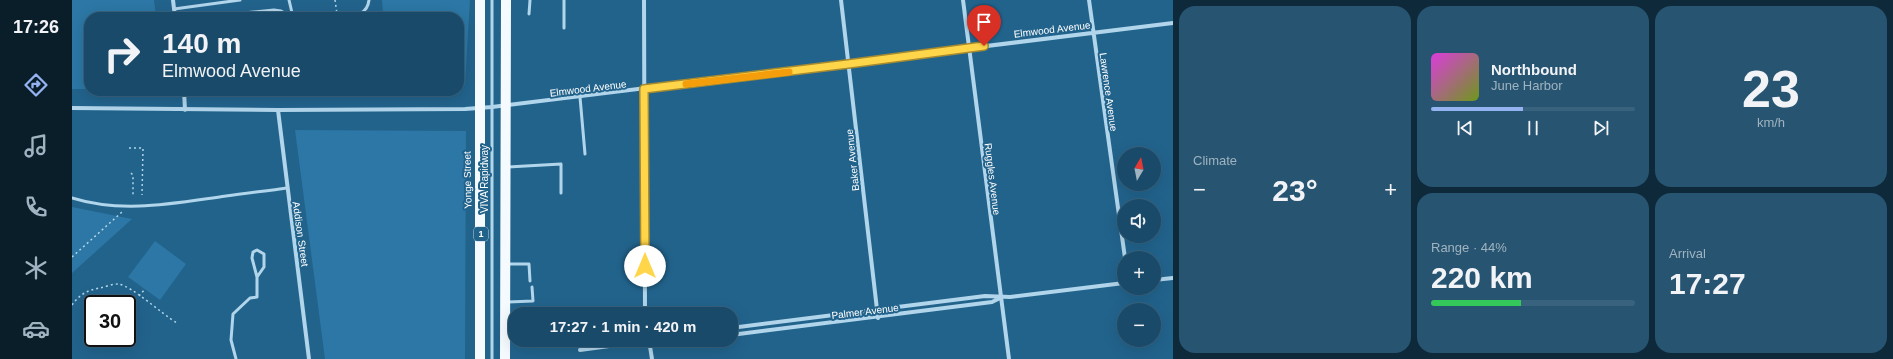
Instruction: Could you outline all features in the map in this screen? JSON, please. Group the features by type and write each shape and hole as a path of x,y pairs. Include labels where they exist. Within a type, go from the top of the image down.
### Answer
{"main road":[{"name":"Yonge Street","path":"480,0 480,359"},
{"path":"505,359 504,264 506,0"}],"street":[{"path":"173,0 175,12"},
{"path":"644,0 645,307"},
{"name":"Baker Avenue","path":"841,0 878,318"},
{"name":"Ruggles Avenue","path":"963,0 1009,359"},
{"name":"Lawrence Avenue","path":"1090,0 1093,32 1124,251"},
{"name":"Elmwood Avenue","path":"72,108 278,110 492,108 1173,23"},
{"path":"184,96 185,110"},
{"name":"Addison Street","path":"278,110 309,359"},
{"path":"1161,279 1173,278"},
{"name":"Palmer Avenue","path":"738,327 985,296 1000,298 1117,284"},
{"name":"Palmer Avenue","path":"738,334 878,318 992,302 1000,298"},
{"path":"580,350 601,347"},
{"path":"651,347 652,359"}],"lane":[{"path":"174,8 240,0"},
{"path":"289,0 291,12"},
{"path":"362,12 367,7 369,0"},
{"name":"VIVA Rapidway","path":"492,0 492,359"},
{"path":"529,14 530,0"},
{"path":"564,0 564,28"},
{"path":"253,12 274,10 284,12"},
{"path":"580,97 585,154"},
{"path":"505,167 561,164 561,193"},
{"path":"72,198 85,202 141,206 164,205 287,188"},
{"path":"236,359 231,340 233,314 250,298 257,297 257,277 252,258 253,252 257,250 264,254 264,267 257,277"},
{"path":"504,264 529,264 530,281"},
{"path":"504,302 533,301 532,287"}],"path":[{"path":"335,0 337,12"},
{"path":"129,148 143,148 142,195"},
{"path":"131,173 133,175 133,195"},
{"path":"72,257 122,212"},
{"path":"72,305 77,298 89,290 118,284 124,286 177,323"},
{"path":"139,296 145,289"}],"shaded area":[{"path":"72,0 154,0 155,12 84,12 84,89 72,89"},
{"path":"382,0 470,0 465,84 464,85 464,12 383,12"},
{"path":"295,130 466,131 465,359 325,359"},
{"path":"72,207 132,219 72,273"},
{"path":"155,241 186,264 160,300 128,277"}],"slow traffic":[{"path":"686,84 789,72"}],"route":[{"path":"645,266 644,89 984,46"}]}
